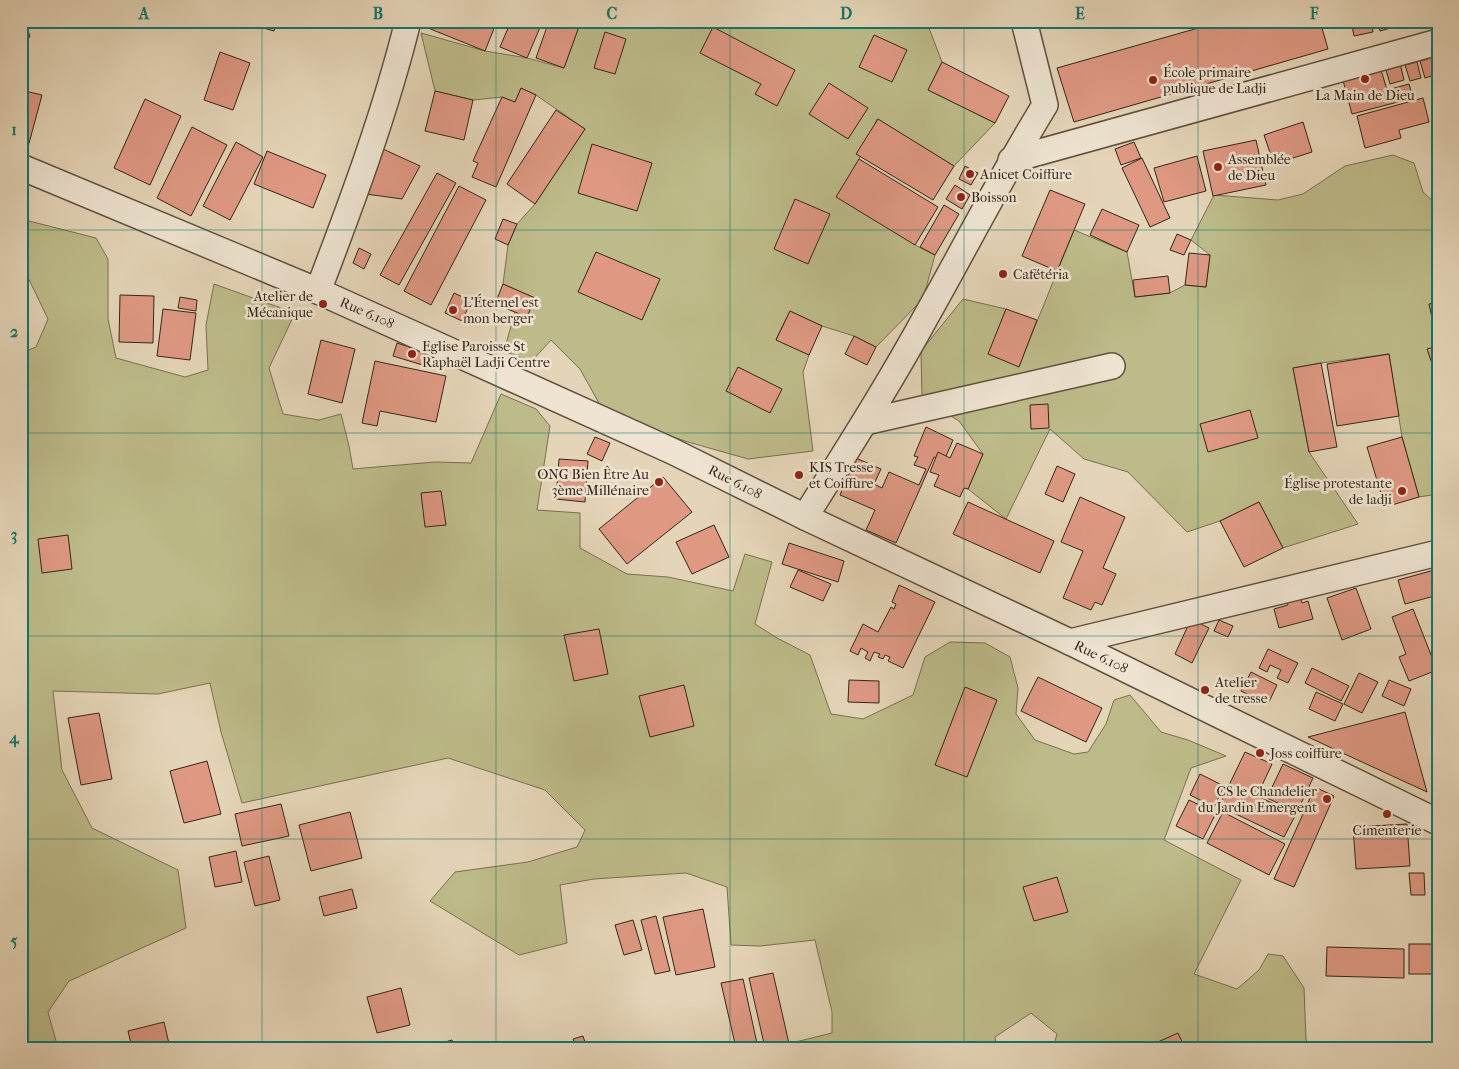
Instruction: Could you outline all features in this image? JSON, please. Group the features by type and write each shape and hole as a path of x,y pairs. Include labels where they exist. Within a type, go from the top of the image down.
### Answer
{"street":[{"path":"318,291 360,181 396,68 408,21"},
{"path":"805,517 865,422 928,313 1011,160 1045,105 1024,21"},
{"path":"1011,160 1438,42"},
{"name":"Rue 6.108","path":"21,168 318,291 672,451 805,517 1430,813"},
{"path":"865,422 1112,366"},
{"path":"1070,642 1438,553"}],"shaded area":[{"path":"581,21 956,21 929,28 942,62 928,90 995,123 954,166 877,119 859,159 915,245 935,255 923,299 876,347 854,336 822,326 790,311 776,339 809,355 803,372 813,451 748,459 688,442 605,414 580,369 551,340 531,362 504,351 515,312 527,317 535,298 503,284 508,245 517,224 535,204 585,129 536,95 521,88 515,102 502,97 473,100 435,91 421,33 485,51 527,58 564,68"},
{"path":"1393,155 1414,163 1423,192 1438,206 1438,494 1419,497 1402,437 1389,354 1293,368 1309,452 1358,524 1283,548 1259,502 1220,521 1187,532 1128,472 1084,459 1050,429 1006,519 968,489 983,454 959,421 922,398 921,351 963,299 1006,309 989,354 1019,366 1074,230 1127,252 1135,297 1170,293 1185,285 1206,287 1210,255 1191,240 1214,195 1278,200 1303,194 1345,166"},
{"path":"21,219 96,238 108,259 108,319 116,358 185,377 208,370 206,325 214,284 295,313 269,368 283,414 319,420 341,414 353,469 435,462 471,463 501,394 536,409 550,426 537,510 580,513 580,548 627,574 668,577 733,591 745,554 772,562 755,624 810,655 831,714 863,719 913,695 925,657 950,642 985,643 1010,657 1018,688 1016,714 1035,740 1074,754 1088,752 1106,724 1114,700 1130,695 1161,732 1188,740 1226,756 1191,768 1164,840 1241,880 1194,974 1237,989 1259,970 1268,954 1283,956 1304,988 1306,1039 1310,1048 1053,1048 1057,1034 1031,1013 995,1037 997,1048 771,1048 832,1033 832,1012 815,940 760,946 731,945 727,887 686,873 594,879 560,885 567,943 519,955 430,901 455,872 528,862 577,847 585,830 545,790 448,758 242,803 221,732 210,683 158,694 53,691 62,770 92,828 178,870 186,928 69,981 48,1012 58,1048 21,1048 21,353 36,347 48,319 21,263"}],"building":[{"path":"214,21 239,21 238,26"},
{"path":"247,21 277,21 274,31 246,23"},
{"path":"430,21 497,21 485,51 428,28"},
{"path":"511,21 531,21 541,25 527,58 500,47"},
{"path":"549,21 581,21 564,68 536,58"},
{"path":"754,21 771,21 769,27"},
{"path":"1223,21 1320,21 1328,49 1074,122 1057,68"},
{"path":"1351,21 1371,21 1373,32 1354,36"},
{"path":"1378,21 1397,21 1398,26 1380,31"},
{"path":"26,23 30,37 21,40 21,24"},
{"path":"713,27 795,70 777,106 755,94 761,84 700,53"},
{"path":"605,32 626,39 615,74 594,68"},
{"path":"874,35 907,50 892,82 859,67"},
{"path":"1438,46 1438,74 1425,78 1420,61 1428,59 1426,49"},
{"path":"220,52 250,63 233,110 204,100"},
{"path":"1399,59 1404,80 1390,84 1384,63"},
{"path":"942,62 1009,96 995,123 928,90"},
{"path":"1417,62 1421,78 1410,81 1405,65"},
{"path":"1379,63 1387,90 1409,84 1413,98 1352,114 1341,73"},
{"path":"829,83 868,108 848,139 809,114"},
{"path":"521,88 536,95 496,187 472,177 478,163 473,161 502,97 515,102"},
{"path":"21,90 42,95 28,147 21,145"},
{"path":"435,91 473,100 464,140 425,131"},
{"path":"1423,98 1429,122 1399,130 1401,138 1365,148 1357,116"},
{"path":"145,99 181,116 150,185 114,168"},
{"path":"556,110 585,129 535,204 507,184"},
{"path":"878,119 954,166 933,200 856,154"},
{"path":"1303,122 1312,152 1274,164 1264,135"},
{"path":"192,127 227,145 191,216 157,198"},
{"path":"1256,140 1266,185 1213,196 1203,151"},
{"path":"236,142 263,157 230,220 203,206"},
{"path":"1134,142 1141,158 1121,165 1115,149"},
{"path":"592,144 652,163 637,211 578,193"},
{"path":"383,149 420,166 402,199 359,193"},
{"path":"267,151 326,175 313,208 254,184"},
{"path":"1197,156 1206,191 1164,202 1154,168"},
{"path":"1142,158 1170,218 1150,227 1122,168"},
{"path":"859,159 938,207 915,245 836,197"},
{"path":"965,166 978,173 971,185 959,179"},
{"path":"1438,171 1438,184 1432,174"},
{"path":"437,173 456,183 399,285 380,275"},
{"path":"955,185 970,195 962,209 946,199"},
{"path":"459,186 486,200 431,305 404,291"},
{"path":"1050,190 1085,204 1057,271 1022,256"},
{"path":"795,199 830,214 808,264 774,249"},
{"path":"944,205 959,214 935,255 920,247"},
{"path":"1102,209 1139,225 1127,252 1090,235"},
{"path":"503,219 517,224 508,245 495,239"},
{"path":"1177,234 1191,240 1184,255 1170,250"},
{"path":"359,248 371,254 364,269 353,263"},
{"path":"596,252 660,279 642,320 578,292"},
{"path":"1189,253 1210,255 1206,287 1185,285"},
{"path":"1168,276 1170,293 1135,297 1133,280"},
{"path":"503,284 535,298 527,317 495,304"},
{"path":"454,293 471,301 462,321 445,313"},
{"path":"120,295 154,296 153,343 119,342"},
{"path":"180,297 197,300 196,311 178,308"},
{"path":"1438,302 1438,317 1432,318 1429,304"},
{"path":"163,309 196,313 190,360 157,356"},
{"path":"1006,309 1037,320 1019,367 988,354"},
{"path":"790,311 822,326 809,355 776,340"},
{"path":"854,336 876,347 867,365 845,354"},
{"path":"321,340 355,349 342,403 308,394"},
{"path":"397,343 433,355 429,367 393,356"},
{"path":"1438,346 1438,381 1427,349"},
{"path":"1389,354 1399,416 1337,426 1327,364"},
{"path":"375,361 446,376 436,422 380,411 377,426 362,423"},
{"path":"1321,363 1337,447 1309,452 1293,368"},
{"path":"738,367 782,389 770,413 726,391"},
{"path":"1048,404 1049,428 1031,429 1030,405"},
{"path":"1250,410 1258,438 1208,452 1200,424"},
{"path":"926,427 953,440 944,461 934,457 896,543 866,530 875,510 840,495 856,458 881,469 874,484 882,488 889,472 919,485 926,469 914,465 918,457 914,456"},
{"path":"595,437 610,443 602,461 587,454"},
{"path":"1402,437 1419,497 1385,507 1367,447"},
{"path":"957,443 983,454 968,489 964,488 960,497 934,486 939,475 930,472 938,452 950,458"},
{"path":"559,459 588,461 585,502 556,499"},
{"path":"1057,466 1075,474 1063,502 1045,494"},
{"path":"663,477 692,512 627,564 599,529"},
{"path":"441,491 446,525 425,527 421,493"},
{"path":"1080,497 1125,517 1103,568 1116,574 1102,605 1095,602 1091,610 1063,598 1083,551 1061,542"},
{"path":"968,502 1054,541 1040,573 953,534"},
{"path":"1259,502 1283,548 1244,567 1220,521"},
{"path":"714,525 729,557 692,574 676,542"},
{"path":"68,535 72,569 42,573 38,539"},
{"path":"789,543 844,561 838,582 782,564"},
{"path":"1438,569 1438,595 1405,604 1398,580"},
{"path":"798,570 831,584 823,601 790,587"},
{"path":"899,585 935,602 903,668 888,661 890,657 885,655 883,659 878,657 880,654 874,652 870,661 865,658 868,652 861,648 858,655 850,651 863,624 878,632 891,607 894,609 896,604 892,602"},
{"path":"1356,588 1371,629 1342,640 1327,598"},
{"path":"1299,593 1302,603 1308,601 1313,619 1279,628 1274,609 1288,605 1286,597"},
{"path":"1413,609 1437,670 1409,681 1399,657 1406,654 1392,617"},
{"path":"1191,619 1209,628 1192,663 1175,654"},
{"path":"1219,620 1233,626 1228,637 1214,631"},
{"path":"599,629 608,674 574,681 564,635"},
{"path":"1268,649 1298,663 1288,683 1277,678 1281,670 1270,665 1267,672 1259,668"},
{"path":"1312,668 1349,686 1341,701 1305,683"},
{"path":"1251,672 1277,685 1268,704 1241,691"},
{"path":"1359,673 1378,682 1362,713 1344,704"},
{"path":"1038,677 1102,708 1086,742 1021,711"},
{"path":"849,680 879,681 879,703 848,702"},
{"path":"1389,680 1411,689 1404,706 1382,696"},
{"path":"684,685 694,726 650,737 639,696"},
{"path":"965,687 997,700 967,777 935,765"},
{"path":"1316,692 1343,704 1335,721 1309,709"},
{"path":"1405,712 1427,792 1308,737"},
{"path":"99,713 112,779 81,785 68,718"},
{"path":"1245,752 1272,764 1257,796 1296,814 1284,837 1219,806"},
{"path":"207,761 221,814 184,823 170,771"},
{"path":"1283,764 1313,778 1297,812 1267,798"},
{"path":"1200,774 1224,786 1214,807 1190,795"},
{"path":"1315,787 1334,796 1294,887 1274,879"},
{"path":"1189,800 1216,813 1203,839 1176,826"},
{"path":"281,804 289,836 242,846 235,814"},
{"path":"350,812 362,858 311,871 299,825"},
{"path":"1223,812 1285,844 1269,875 1207,843"},
{"path":"1407,824 1410,866 1356,869 1353,827"},
{"path":"236,851 242,882 215,887 209,857"},
{"path":"269,856 280,900 255,906 244,862"},
{"path":"1409,873 1424,873 1425,895 1411,895"},
{"path":"1057,877 1068,912 1034,921 1023,887"},
{"path":"352,889 357,908 324,916 319,897"},
{"path":"703,909 715,967 676,975 663,917"},
{"path":"656,916 670,971 655,974 641,920"},
{"path":"633,920 642,950 624,955 615,925"},
{"path":"1409,944 1438,944 1438,974 1409,974"},
{"path":"1327,947 1404,949 1404,978 1326,976"},
{"path":"773,973 790,1048 765,1048 749,978"},
{"path":"743,979 758,1048 736,1048 721,983"},
{"path":"401,988 410,1025 377,1033 367,997"},
{"path":"164,1022 170,1048 132,1048 128,1031"},
{"path":"1178,1033 1185,1048 1152,1048 1151,1045"},
{"path":"583,1036 587,1048 576,1048 573,1039"},
{"path":"452,1040 455,1048 425,1048"}],"place":[{"name":"La Main de Dieu","path":"1365,79"},
{"name":"École primaire publique de Ladji","path":"1153,80"},
{"name":"Assemblée de Dieu","path":"1218,167"},
{"name":"Anicet Coiffure","path":"970,174"},
{"name":"Boisson","path":"961,197"},
{"name":"Cafétéria","path":"1003,274"},
{"name":"Atelier de Mécanique","path":"323,304"},
{"name":"L'Éternel est mon berger","path":"453,310"},
{"name":"Eglise Paroisse St Raphaël Ladji Centre","path":"412,354"},
{"name":"KIS Tresse et Coiffure","path":"799,475"},
{"name":"ONG Bien Être Au 3ème Millénaire","path":"659,482"},
{"name":"Église protestante de ladji","path":"1402,491"},
{"name":"Atelier de tresse","path":"1205,690"},
{"name":"Joss coiffure","path":"1260,753"},
{"name":"CS le Chandelier du Jardin Emergent","path":"1327,799"},
{"name":"Cimenterie","path":"1387,814"}]}
